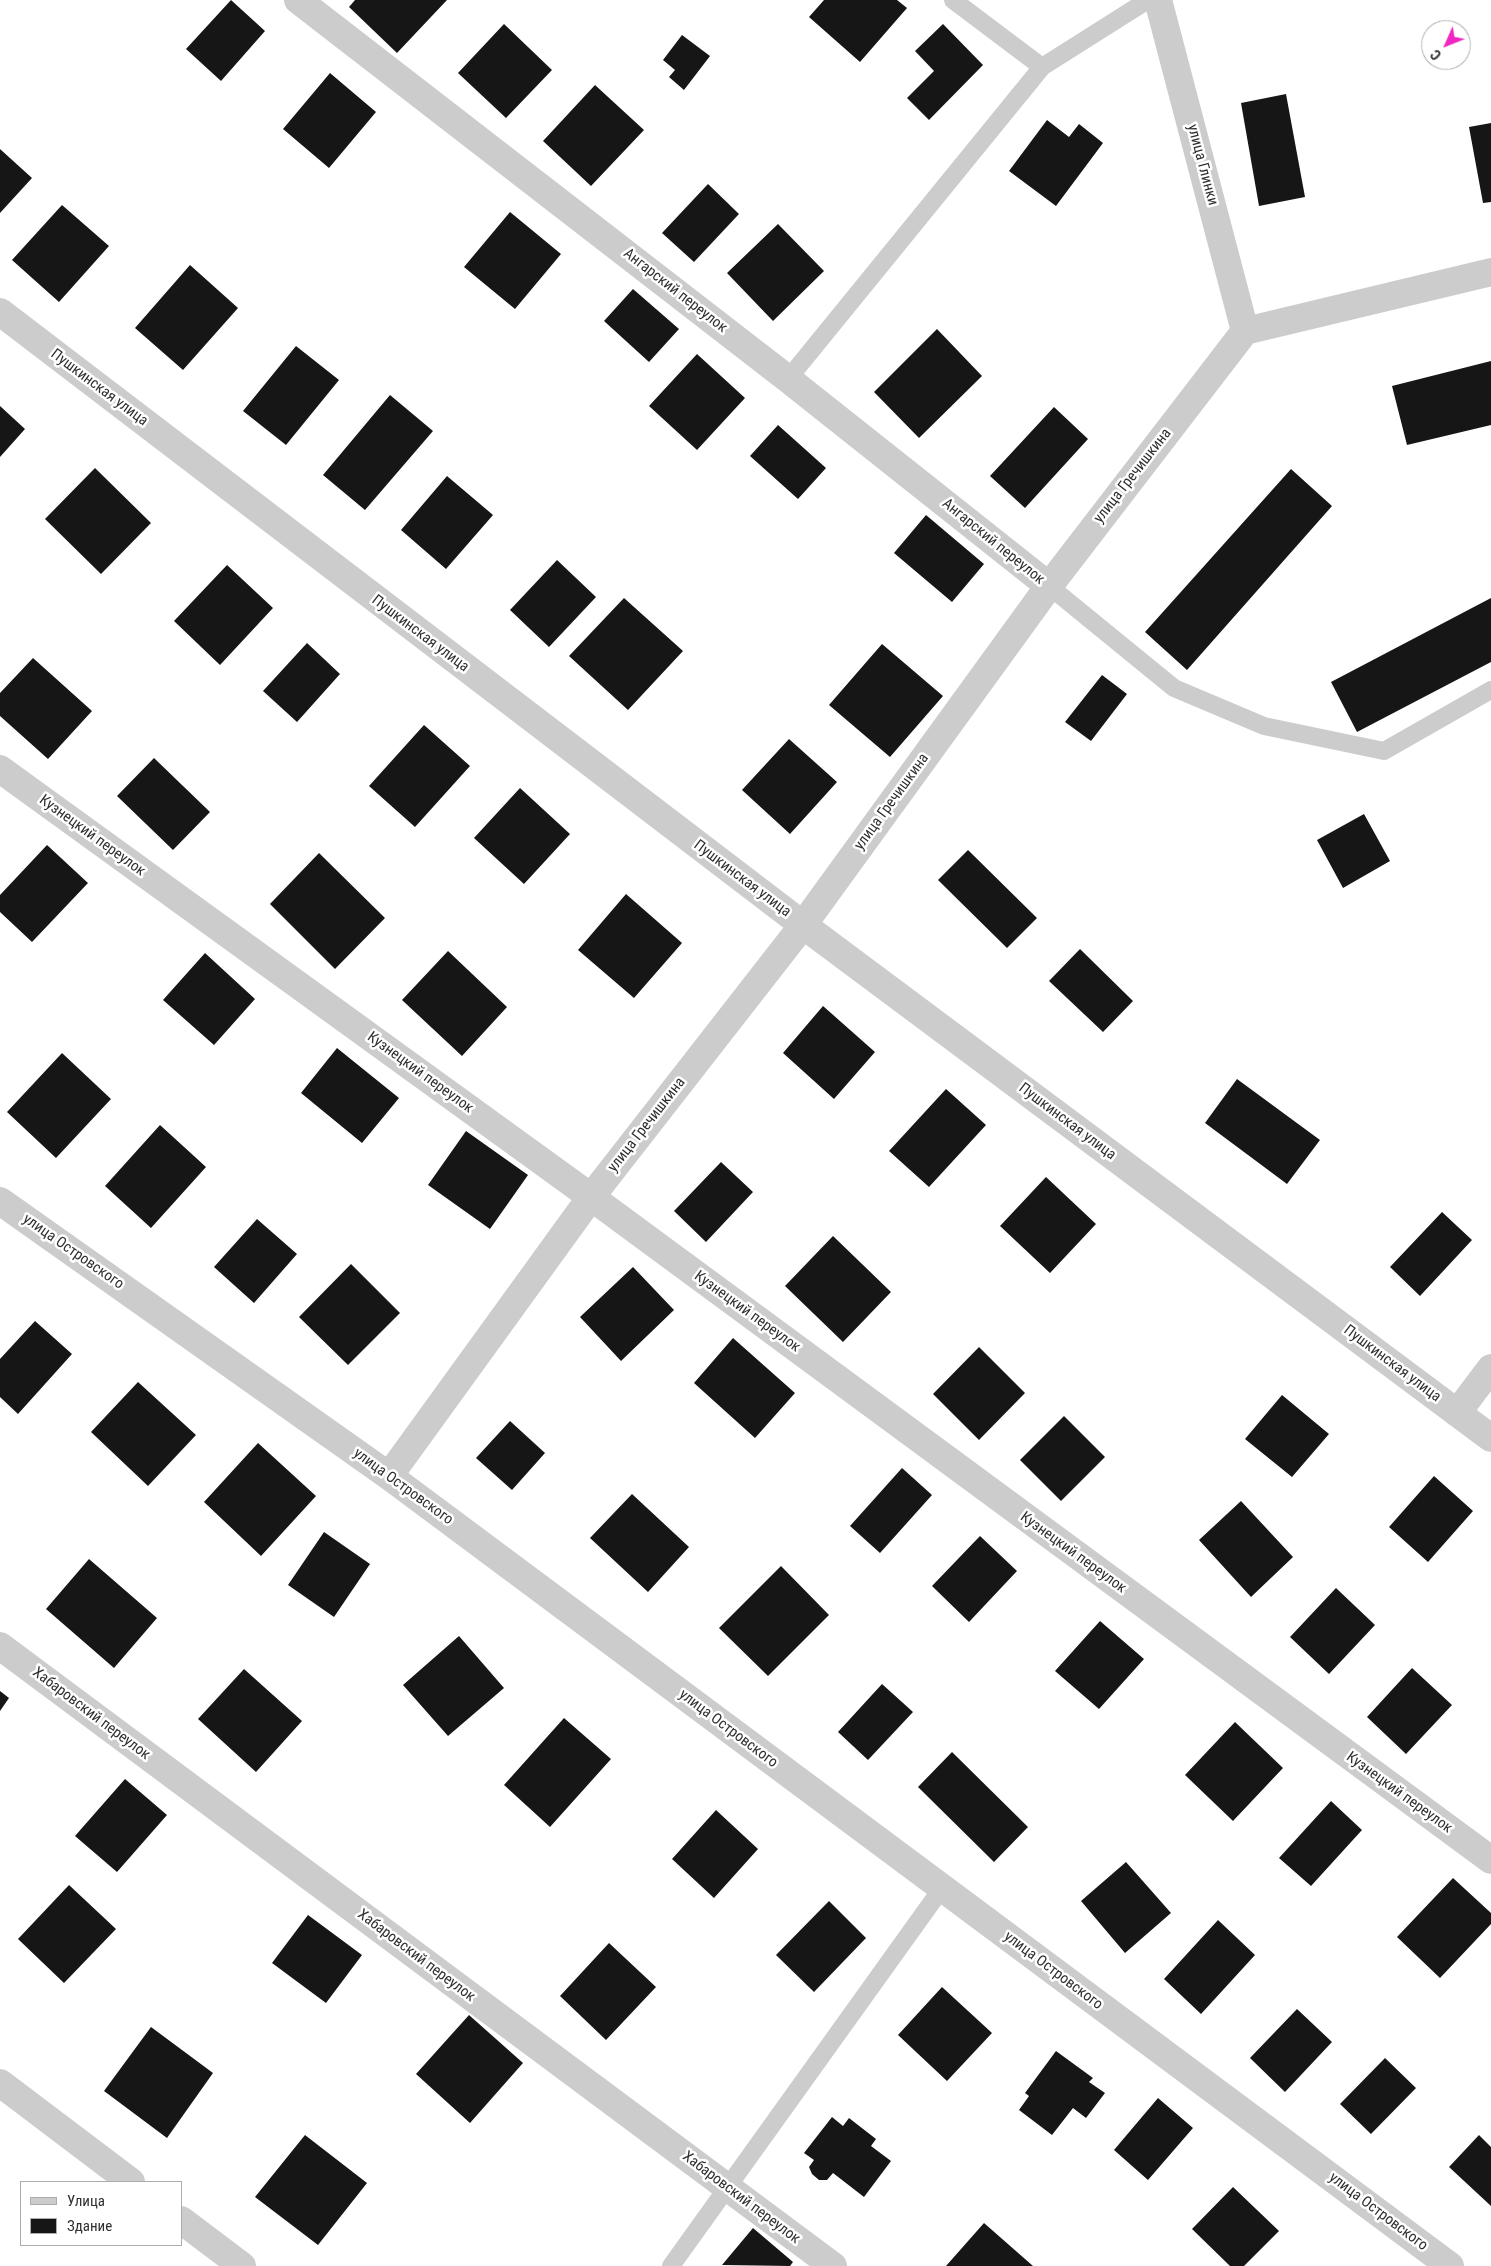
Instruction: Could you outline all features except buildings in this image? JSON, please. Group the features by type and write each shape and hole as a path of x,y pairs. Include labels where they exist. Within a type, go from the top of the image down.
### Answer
{"street":[{"name":"Ангарский переулок","path":"298,0 788,378 1049,586"},
{"name":"улица Глинки","path":"1158,0 1245,331"},
{"path":"1245,331 1491,272"},
{"name":"Пушкинская улица","path":"0,312 803,925 1491,1438"},
{"name":"улица Гречишкина","path":"389,1476 591,1197 803,925 1049,586 1245,331"},
{"name":"Кузнецкий переулок","path":"0,769 591,1197 1491,1860"},
{"name":"улица Островского","path":"0,1200 389,1476 1450,2266"},
{"path":"1458,1413 1491,1368"},
{"name":"Хабаровский переулок","path":"0,1646 833,2266"},
{"path":"0,2083 130,2181"},
{"path":"182,2221 242,2266"}],"lane":[{"path":"953,0 1042,67"},
{"path":"788,378 1042,67 1148,0"},
{"path":"1049,586 1174,688 1264,726 1384,750 1491,690"},
{"path":"671,2266 726,2186 942,1888"}]}
